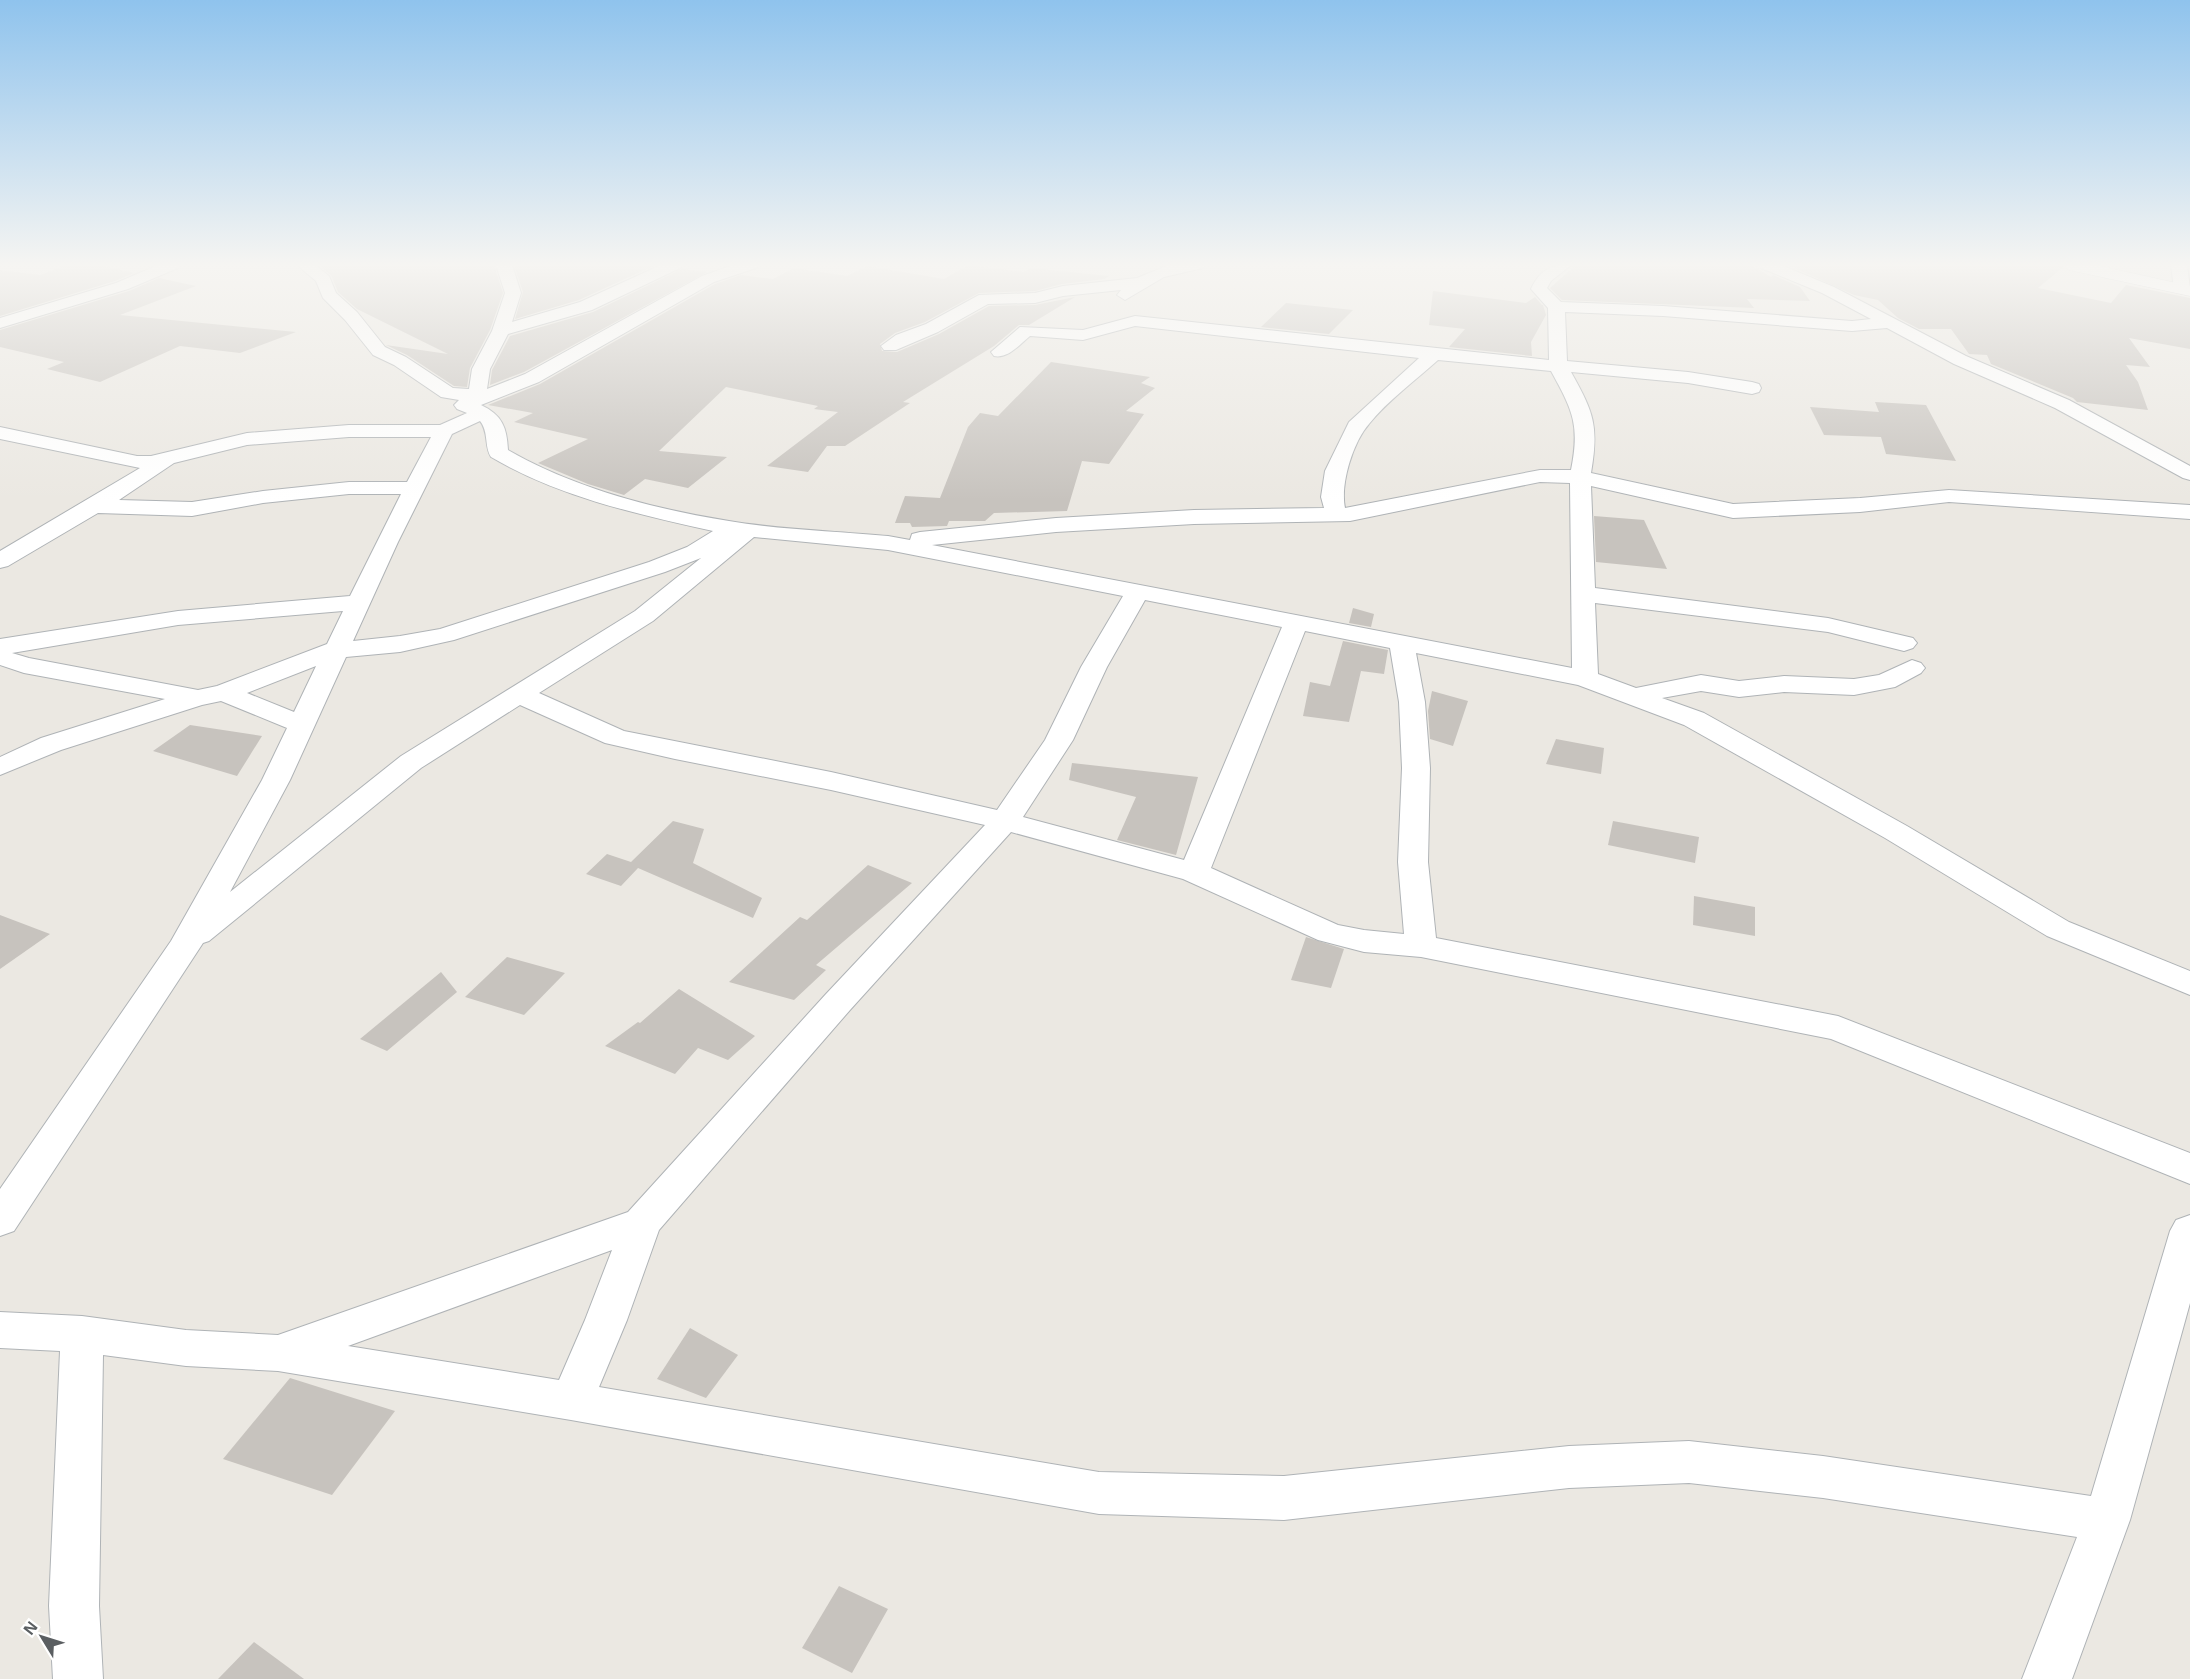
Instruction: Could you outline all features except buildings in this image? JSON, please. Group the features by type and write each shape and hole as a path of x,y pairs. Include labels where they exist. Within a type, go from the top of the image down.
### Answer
{"street":[{"path":"373,343 379,351 400,361 448,393 475,405 498,433 498,453 529,471 621,504 739,529 888,543 1585,678 1637,696 1694,718 1896,832 2058,929 2190,984"},
{"path":"475,405 481,369 494,343"},
{"path":"0,1220 92,1088 186,944 276,780 335,650 444,431 457,423 475,405 532,378 594,343"},
{"path":"890,346 895,343"},
{"path":"1000,352 1011,343"},
{"path":"1345,343 1709,380 1752,388"},
{"path":"1557,343 1558,366 1579,404 1587,444 1580,477 1585,678"},
{"path":"1928,343 1960,360 2062,404 2190,474"},
{"path":"1336,514 1332,497 1335,471 1359,422 1435,353"},
{"path":"0,433 137,462 168,459 227,442 247,439 349,431 444,431"},
{"path":"0,561 168,459"},
{"path":"888,543 1068,525 1194,517 1350,514 1540,476 1580,477 1733,511 1860,505 1949,496 2190,512"},
{"path":"94,506 192,509 263,497 349,488 414,488"},
{"path":"0,767 51,744 210,695 335,650 400,644 445,635 657,567 695,552 739,529"},
{"path":"186,944 411,762 644,616 739,529"},
{"path":"572,1401 606,1320 642,1224 679,1179 814,1029 1005,821 1059,740 1094,667 1137,593"},
{"path":"1584,594 1828,625 1904,644"},
{"path":"0,647 178,618 360,602"},
{"path":"1194,872 1296,623"},
{"path":"1402,644 1412,702 1416,768 1413,862 1421,946"},
{"path":"0,680 12,661 210,695 302,724"},
{"path":"1637,696 1701,683 1739,689 1784,684 1854,687 1886,681 1912,668"},
{"path":"518,694 615,737 831,781 1005,821 1194,872 1250,900 1329,933 1364,940 1421,946 1838,1028 2190,1169"},
{"path":"278,1353 642,1224"},
{"path":"2047,1679 2107,1520 2190,1231"},
{"path":"0,1330 82,1334 186,1348 278,1353 1099,1492 1284,1498 1569,1467 1689,1462 1823,1477 2107,1520"},
{"path":"78,1679 74,1606 82,1334"}]}
